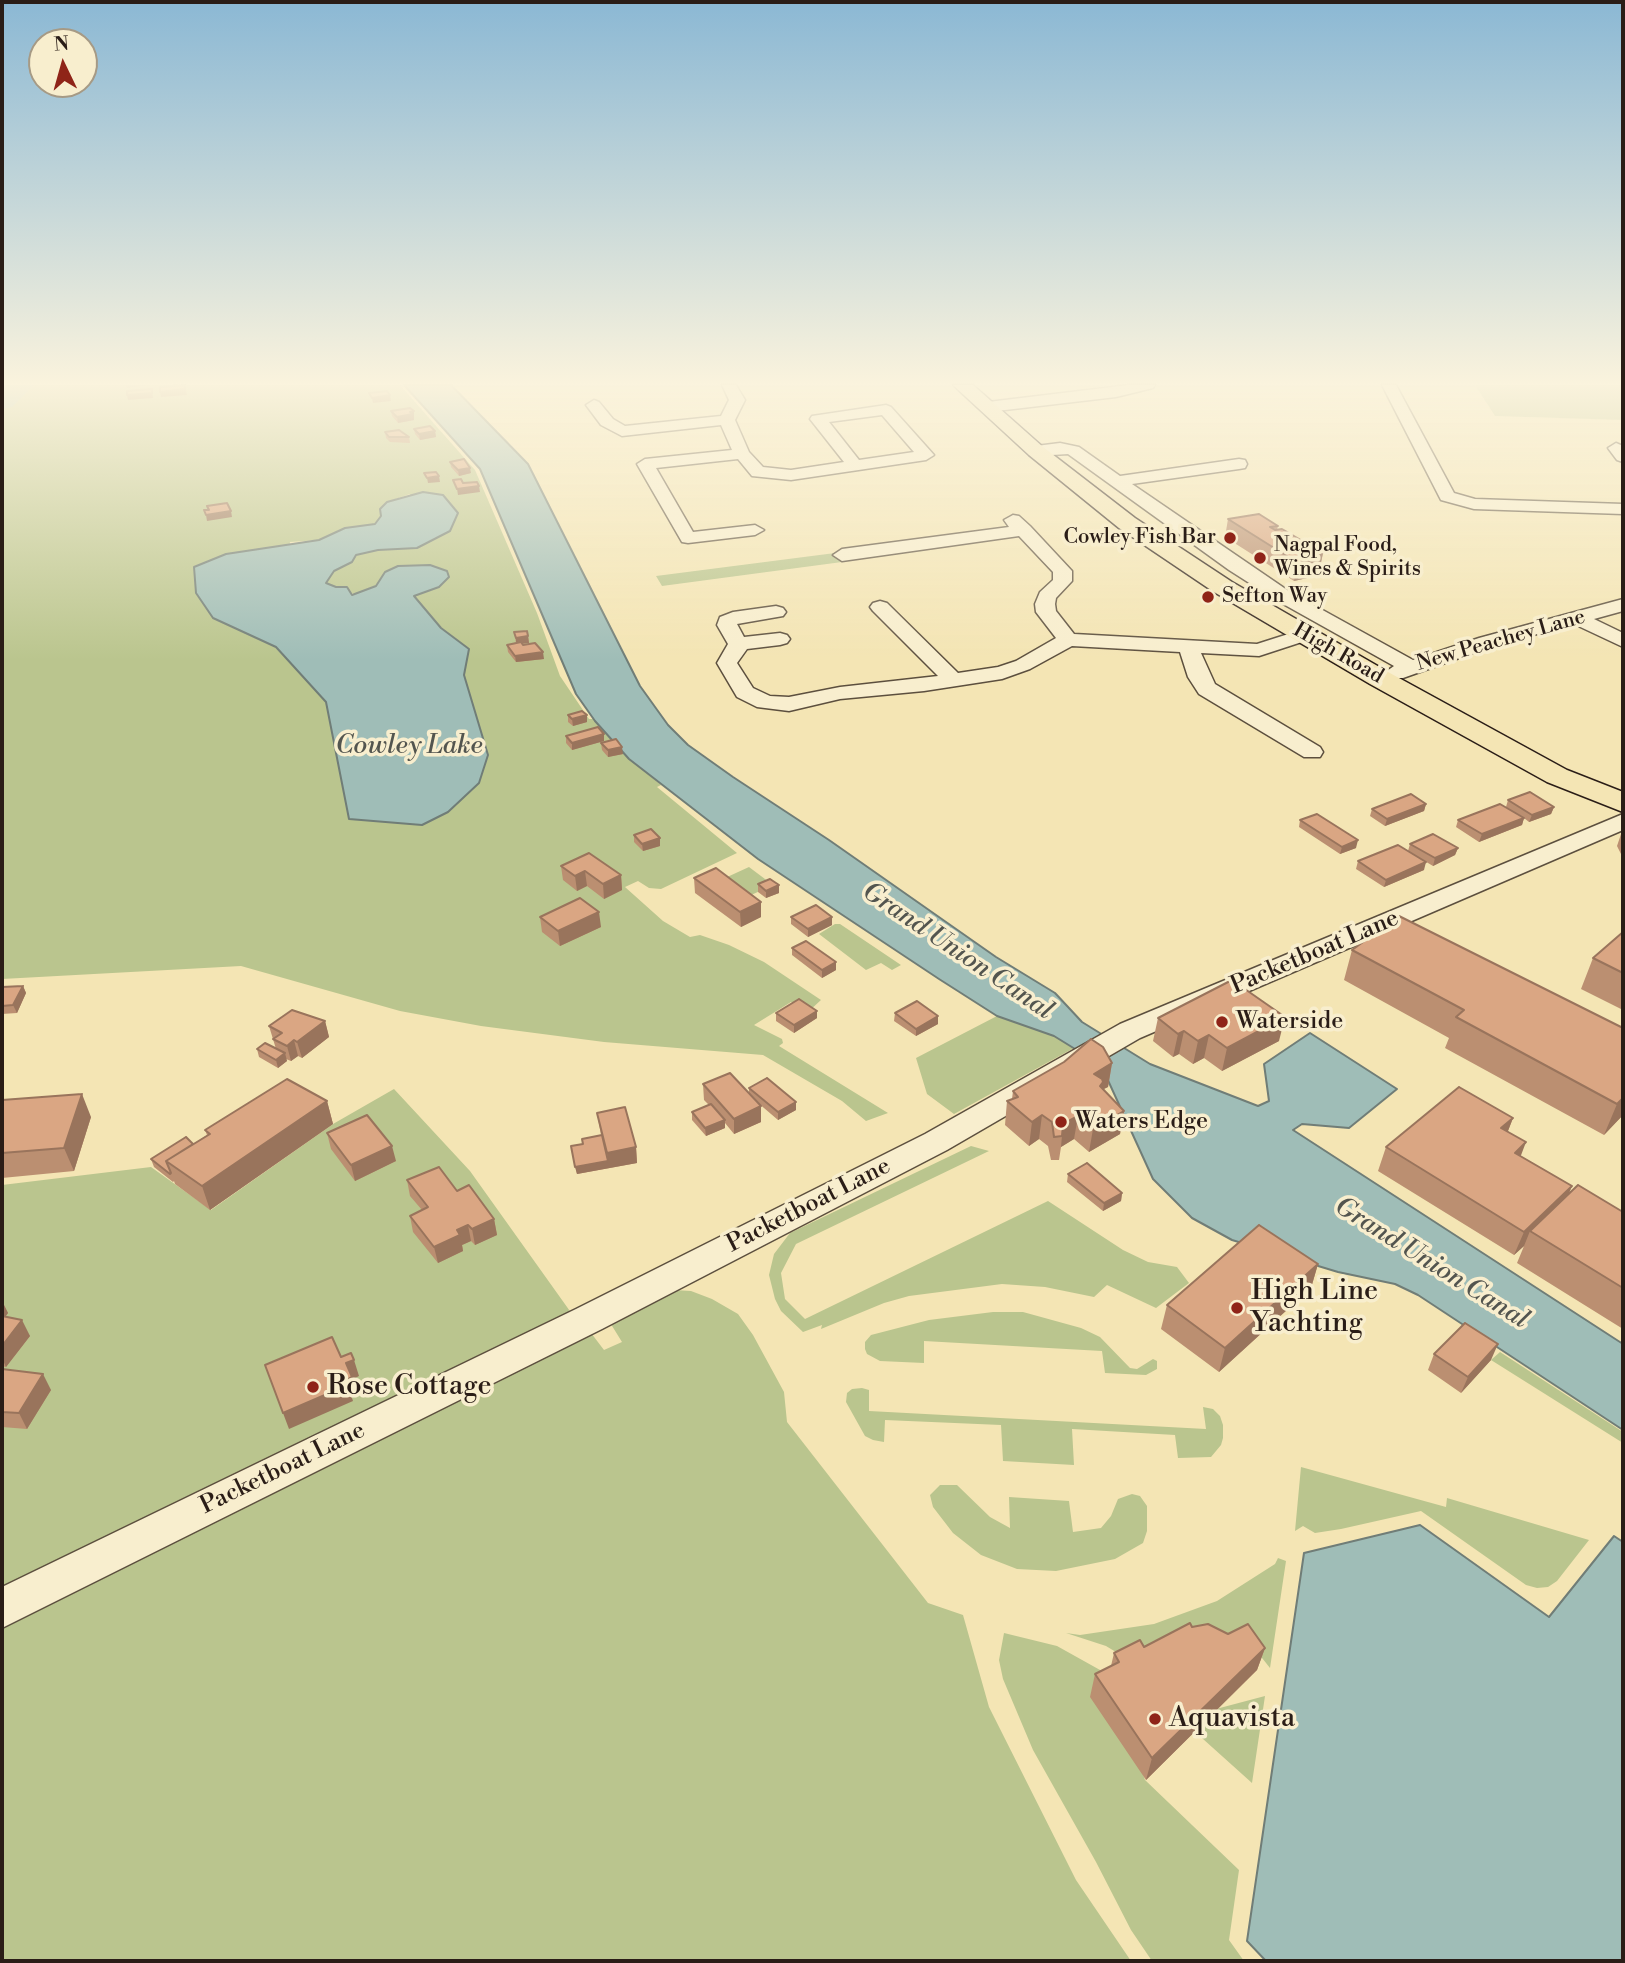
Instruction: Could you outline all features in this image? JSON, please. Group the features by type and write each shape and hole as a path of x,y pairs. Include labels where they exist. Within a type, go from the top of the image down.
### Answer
{"main road":[{"name":"High Road","path":"1068,477 1127,523 1223,587 1304,635 1557,776 1623,803"}],"street":[{"path":"652,477 689,540 755,530"},
{"name":"High Road","path":"1112,477 1236,566 1283,596 1411,667"},
{"path":"1118,481 1149,477"},
{"path":"1437,477 1447,496 1474,504 1623,509"},
{"path":"842,555 867,546 1019,525 1063,571 1062,582 1047,596 1045,604 1046,612 1068,640"},
{"name":"New Peachey Lane","path":"1379,678 1486,642 1623,605"},
{"path":"880,607 953,680"},
{"path":"776,612 729,619 727,625 736,648 727,663 745,692 765,702 797,703 840,693 953,680 1013,669 1068,640 1259,650 1304,635"},
{"path":"1577,618 1623,641"},
{"path":"736,648 780,639"},
{"path":"1188,646 1199,677 1207,689 1312,752"},
{"name":"Packetboat Lane","path":"2,1608 589,1319 936,1142 1130,1031 1623,821"}],"green space":[{"path":"2,477 478,477 537,613 560,676 589,719 593,719 629,758 661,785 657,787 737,853 661,889 649,888 638,881 625,887 663,921 690,937 700,935 729,945 764,962 821,1000 808,1012 791,1002 754,1025 782,1039 783,1043 779,1046 888,1113 866,1121 842,1101 763,1055 604,1042 481,1026 400,1011 241,966 2,979","holes":["410,494 398,550 378,550 355,555 352,562 334,571 326,583 347,587 349,593 357,594 376,586 385,572 398,566 430,565 449,577 440,587 413,595 441,628 469,649 464,675 488,755 349,819 326,702 276,647 290,542 319,540 345,528 375,524 381,516 380,509 387,502"]},
{"path":"835,553 842,562 662,586 656,576"},
{"path":"749,867 773,885 749,896 725,878"},
{"path":"835,924 840,924 901,965 892,970 881,963 866,970 819,934"},
{"path":"997,1016 1054,1036 1074,1048 954,1114 927,1094 916,1058"},
{"path":"394,1089 470,1171 572,1314 2,1602 2,1185 151,1167 211,1210 333,1124"},
{"path":"971,1146 989,1151 796,1244 781,1273 785,1299 805,1319 1048,1201 1123,1250 1148,1262 1177,1267 1189,1283 1156,1308 1107,1285 1094,1297 1045,1287 1002,1284 909,1296 884,1303 821,1329 822,1325 803,1332 781,1311 769,1275 774,1254 790,1233"},
{"path":"674,1290 691,1291 738,1314 753,1335 784,1392 787,1422 928,1603 963,1615 989,1707 1076,1880 1131,1961 2,1961 2,1622 588,1329 604,1350 622,1342 609,1321"},
{"path":"993,1312 1023,1312 1081,1328 1100,1337 1130,1368 1137,1369 1153,1359 1157,1361 1157,1369 1146,1375 1105,1373 1102,1351 924,1341 924,1363 880,1361 867,1354 865,1349 865,1342 871,1335 929,1320"},
{"path":"1500,1352 1623,1432 1623,1443 1491,1360"},
{"path":"852,1389 869,1390 869,1411 1206,1429 1203,1407 1213,1409 1220,1416 1223,1438 1211,1457 1178,1458 1175,1435 1072,1429 1074,1465 1003,1461 1001,1425 885,1420 884,1442 865,1436 846,1402 847,1393"},
{"path":"1301,1467 1446,1507 1447,1498 1589,1540 1557,1581 1548,1587 1537,1588 1526,1585 1421,1511 1341,1529 1315,1533 1303,1526 1295,1531"},
{"path":"940,1485 957,1485 990,1517 1010,1528 1009,1497 1069,1501 1073,1532 1101,1528 1111,1516 1118,1499 1132,1494 1140,1496 1147,1506 1147,1531 1143,1543 1115,1559 1056,1571 1017,1569 981,1555 953,1533 933,1507 930,1495"},
{"path":"1278,1558 1286,1561 1270,1668 1243,1634 1134,1663 1106,1646 1066,1633 1080,1635 1154,1624 1217,1601 1275,1564"},
{"path":"1004,1633 1057,1646 1109,1675 1145,1780 1239,1870 1229,1940 1244,1961 1152,1961 1131,1930 1033,1750 1003,1679 999,1660"},
{"path":"1265,1696 1252,1783 1193,1730 1216,1709"}],"water":[{"name":"Grand Union Canal","path":"483,477 534,477 640,686 668,725 688,745 996,957 1055,993 1082,1022 1150,1064 1258,1106 1269,1101 1264,1064 1310,1033 1397,1089 1349,1128 1302,1124 1293,1130 1623,1344 1623,1430 1418,1295 1395,1284 1338,1272 1232,1240 1192,1218 1153,1179 1101,1065 1054,1036 997,1016 758,859 629,759 595,721 576,694"},
{"name":"Cowley Lake","path":"423,492 443,495 458,513 450,531 417,548 378,550 356,555 352,562 334,571 326,583 347,587 352,595 376,586 385,572 398,566 430,565 447,571 449,577 439,587 414,596 441,628 469,649 464,675 488,755 479,783 448,812 422,825 349,819 326,702 276,647 213,618 196,593 194,567 226,554 319,540 345,528 375,524 381,516 380,509 387,502"},
{"path":"1420,1525 1549,1617 1614,1536 1623,1542 1623,1961 1266,1961 1247,1941 1304,1553"}],"building":[{"path":"461,479 463,483 477,482 479,486 457,489 453,480"},
{"path":"227,503 231,511 206,515 204,510 209,510 207,506"},
{"path":"1259,514 1278,526 1270,527 1275,530 1282,529 1323,553 1315,555 1320,558 1298,563 1228,519"},
{"path":"527,631 528,636 516,638 514,632"},
{"path":"521,642 523,645 535,643 543,652 515,656 507,645"},
{"path":"582,711 587,715 572,719 568,715"},
{"path":"598,727 604,734 572,743 566,736"},
{"path":"616,739 622,747 608,750 601,743"},
{"path":"1530,792 1554,807 1532,815 1508,800"},
{"path":"1411,794 1426,804 1387,819 1372,809"},
{"path":"1500,804 1524,818 1482,834 1458,820"},
{"path":"1317,814 1358,840 1342,847 1300,820"},
{"path":"651,829 660,838 642,844 634,835"},
{"path":"1433,834 1458,848 1435,858 1410,844"},
{"path":"1398,845 1426,862 1386,880 1358,861"},
{"path":"589,853 621,875 603,884 585,871 575,876 561,866"},
{"path":"716,868 761,902 740,912 694,878"},
{"path":"770,879 779,885 766,891 758,884"},
{"path":"580,898 599,912 558,931 540,917"},
{"path":"816,905 832,917 808,929 791,917"},
{"path":"1399,916 1623,1028 1623,1098 1617,1104 1456,1017 1464,1010 1352,950"},
{"path":"1623,932 1623,973 1593,958"},
{"path":"806,941 836,962 822,970 792,948"},
{"path":"1232,980 1285,1017 1227,1048 1209,1035 1198,1041 1184,1031 1178,1034 1158,1018"},
{"path":"23,986 13,1005 2,1006 2,987"},
{"path":"799,999 817,1011 794,1025 776,1013"},
{"path":"917,1001 938,1016 916,1029 895,1013"},
{"path":"292,1010 325,1021 297,1042 294,1040 287,1046 273,1039 282,1033 269,1026"},
{"path":"1091,1039 1103,1047 1112,1063 1094,1074 1102,1079 1100,1086 1124,1111 1093,1129 1078,1116 1063,1124 1062,1136 1054,1137 1052,1122 1042,1115 1032,1122 1007,1101 1018,1097 1013,1091 1064,1062"},
{"path":"265,1043 285,1053 276,1060 257,1049"},
{"path":"730,1073 761,1106 734,1119 703,1084"},
{"path":"767,1078 796,1102 778,1112 749,1088"},
{"path":"287,1079 327,1101 202,1186 166,1161 210,1134 205,1130"},
{"path":"1459,1087 1513,1118 1501,1128 1526,1142 1515,1153 1572,1186 1524,1232 1386,1147"},
{"path":"82,1094 64,1148 2,1153 2,1100"},
{"path":"711,1104 725,1120 705,1128 692,1112"},
{"path":"625,1107 636,1147 607,1153 597,1113"},
{"path":"367,1115 392,1146 351,1165 327,1133"},
{"path":"602,1135 608,1161 575,1167 571,1146 583,1144 582,1139"},
{"path":"186,1137 193,1144 166,1161 170,1174 151,1159"},
{"path":"1087,1163 1122,1193 1104,1203 1068,1174"},
{"path":"439,1167 457,1191 469,1185 494,1219 472,1229 468,1225 457,1230 460,1235 434,1247 410,1216 428,1207 407,1180"},
{"path":"1578,1185 1623,1212 1623,1288 1530,1231"},
{"name":"High Line Yachting","path":"1259,1225 1318,1264 1225,1348 1167,1305"},
{"path":"2,1316 22,1320 2,1346"},
{"path":"1465,1323 1498,1344 1468,1377 1434,1354"},
{"name":"Rose Cottage","path":"332,1337 341,1357 351,1353 354,1360 346,1363 352,1377 346,1380 348,1385 283,1413 265,1365"},
{"path":"2,1369 43,1374 19,1413 2,1412"},
{"name":"Aquavista","path":"1190,1623 1192,1627 1208,1624 1228,1634 1248,1624 1265,1648 1152,1758 1095,1674 1119,1662 1114,1653 1140,1640 1144,1647"}],"place":[{"name":"Cowley Fish Bar","path":"1230,538"},
{"name":"Nagpal Food, Wines & Spirits","path":"1260,558"},
{"name":"Sefton Way","path":"1208,597"},
{"name":"Waterside","path":"1222,1022"},
{"name":"Waters Edge","path":"1061,1122"},
{"name":"High Line Yachting","path":"1237,1308"},
{"name":"Rose Cottage","path":"313,1387"},
{"name":"Aquavista","path":"1155,1719"}]}
